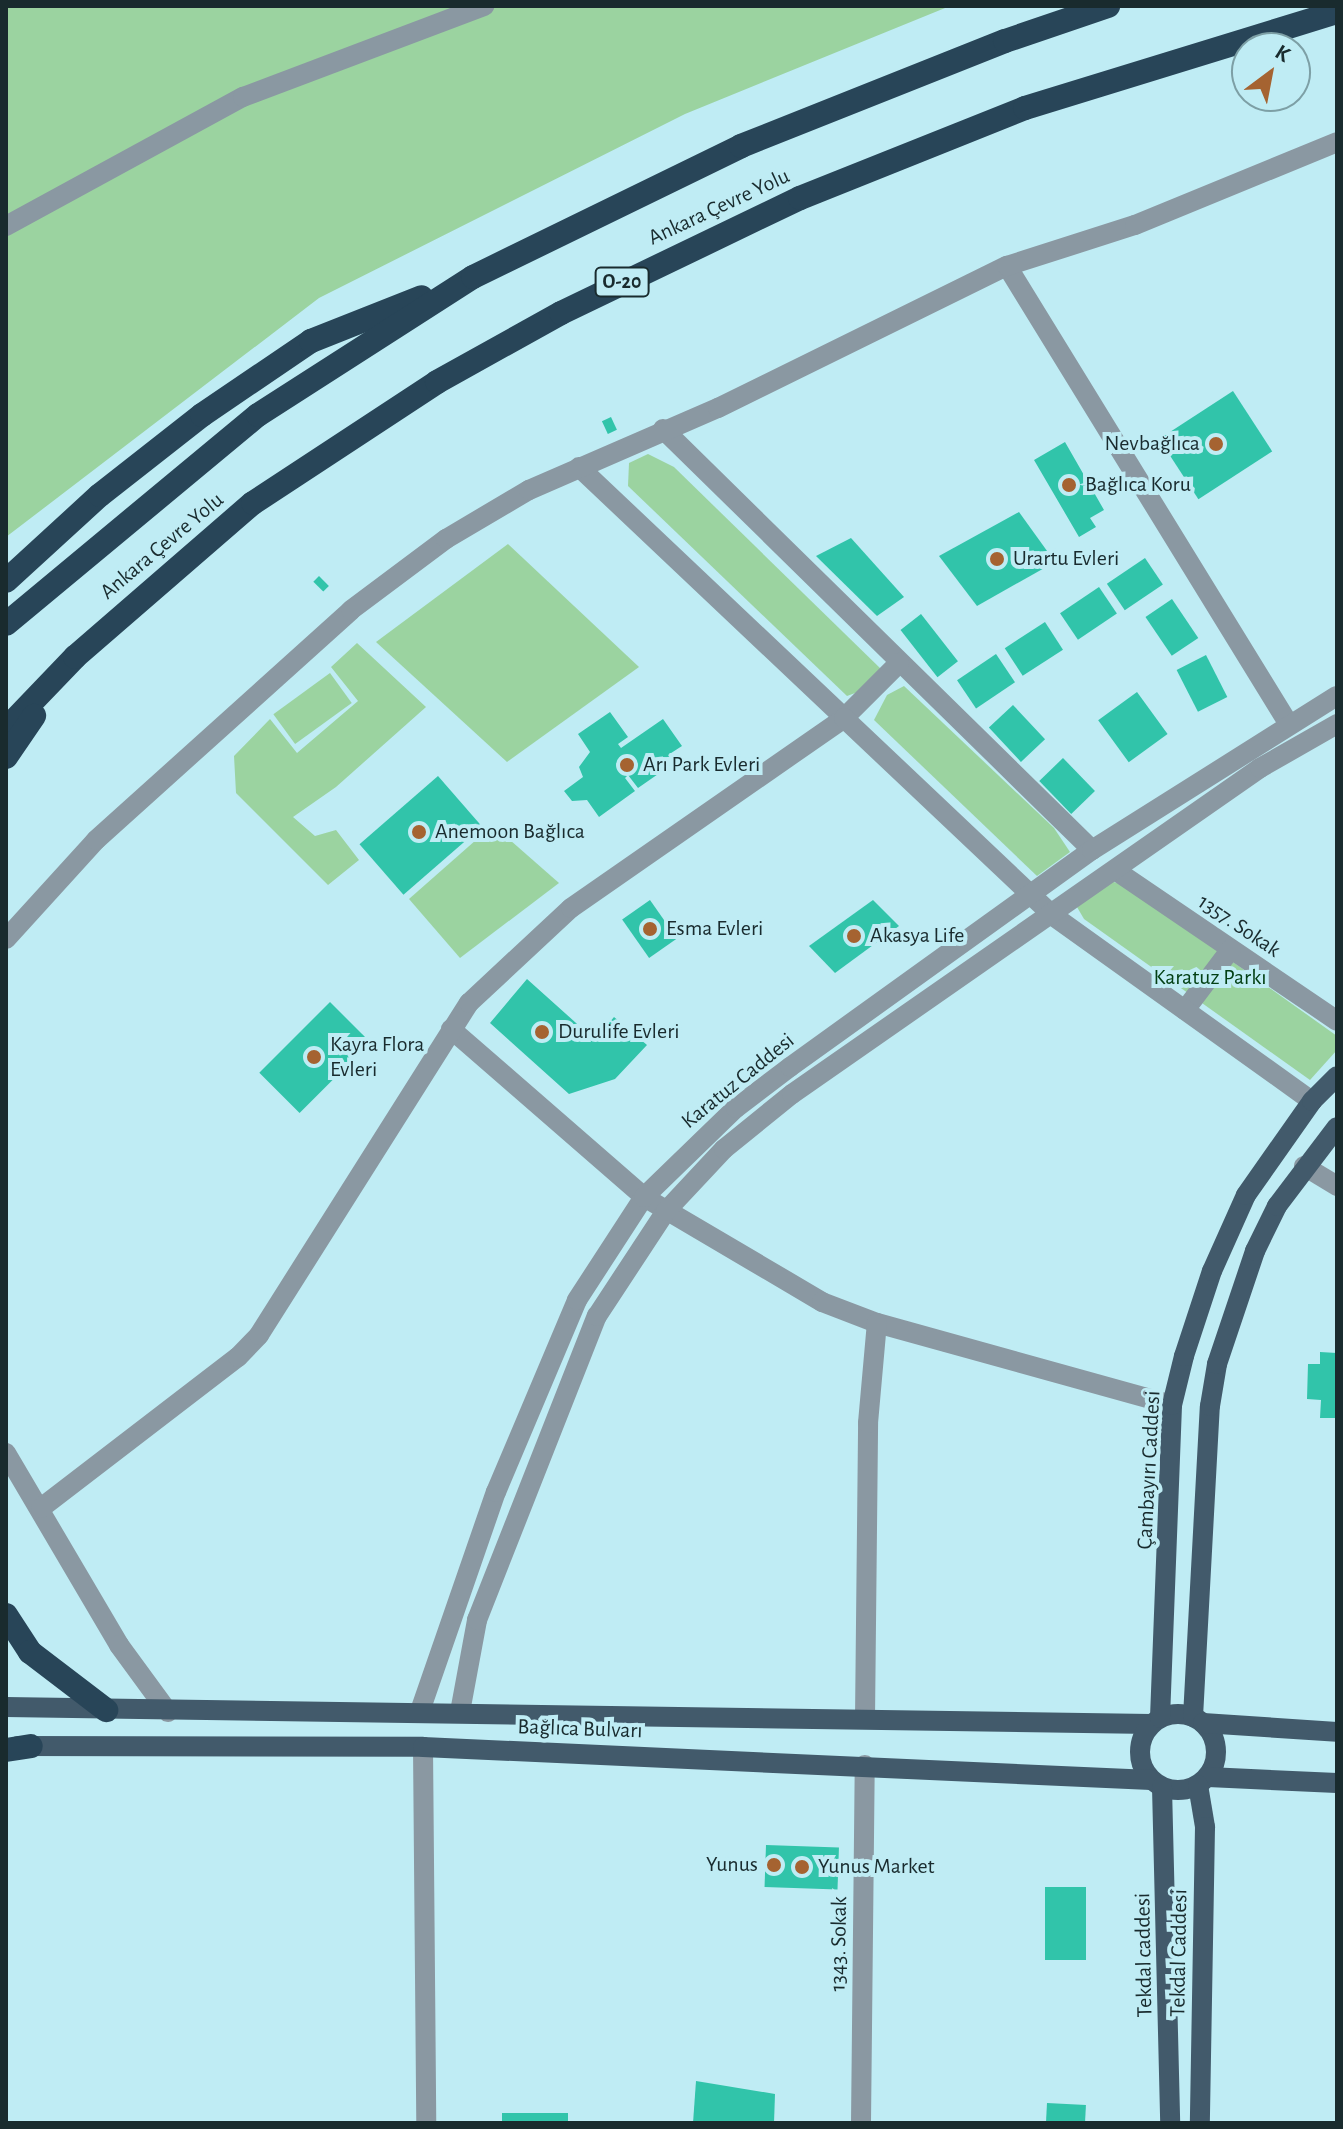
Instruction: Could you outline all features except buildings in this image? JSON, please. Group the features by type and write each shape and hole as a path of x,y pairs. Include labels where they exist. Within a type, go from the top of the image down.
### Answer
{"highway":[{"name":"Ankara Çevre Yolu","path":"6,624 258,415 473,277 741,146 1005,41 1108,6"},
{"name":"Ankara Çevre Yolu","path":"6,729 75,657 265,494 437,382 561,313 800,198 1025,108 1337,12"},
{"path":"6,581 180,433 311,341 473,277"},
{"path":"6,757 75,657"},
{"path":"6,1615 30,1652 106,1710"},
{"path":"6,1748 31,1746"}],"main road":[{"name":"Çambayırı Caddesi","path":"1156,1721 1172,1405 1196,1313 1230,1227 1268,1160 1312,1101 1337,1076"},
{"path":"1203,1781 1217,1755 1198,1720 1210,1406 1217,1364 1255,1251 1304,1166 1337,1127"},
{"name":"Bağlıca Bulvarı","path":"6,1707 168,1712 420,1711 1156,1721"},
{"path":"1337,1732 1198,1720 1156,1721 1140,1758 1156,1783 1174,1790 1203,1781 1337,1783"},
{"name":"Bağlıca Bulvarı","path":"31,1746 423,1747 865,1765 1156,1783"},
{"name":"Tekdal Caddesi","path":"1200,2123 1205,1827 1203,1781"},
{"name":"Tekdal caddesi","path":"1156,1783 1170,2123"}],"street":[{"path":"6,226 243,97 484,6"},
{"path":"6,939 96,840 351,610 446,539 579,467 718,408 1007,266 1135,225 1337,142"},
{"path":"1007,266 1288,723"},
{"path":"663,429 1092,850"},
{"path":"579,467 1052,915 1312,1101"},
{"path":"41,1508 238,1357 259,1335 469,1003 571,908 844,718 899,663"},
{"name":"Karatuz Caddesi","path":"420,1711 496,1492 577,1300 644,1197 736,1108 1092,850 1288,723 1337,696"},
{"name":"Karatuz Caddesi","path":"460,1712 477,1620 597,1316 666,1211 724,1149 770,1111 1260,768 1337,724"},
{"name":"1357. Sokak","path":"1115,870 1337,1021"},
{"path":"1185,1010 1231,949"},
{"path":"451,1029 644,1197 760,1269 877,1323 1172,1405"},
{"path":"1304,1166 1337,1186"},
{"path":"865,1719 868,1423 877,1323"},
{"path":"6,1453 119,1645 168,1712"},
{"path":"423,1747 426,2123"},
{"name":"1343. Sokak","path":"861,2123 865,1765"}],"green space":[{"path":"6,6 950,6 685,114 319,298 6,537"},
{"path":"648,454 674,467 882,670 866,689 847,696 628,486 629,463"},
{"path":"508,544 639,667 507,762 376,642"},
{"path":"357,643 426,707 336,787 293,817 315,836 336,830 359,860 328,885 236,793 234,756 270,719 297,753 358,701 331,667"},
{"path":"330,673 352,703 295,744 273,714"},
{"path":"904,686 1054,828 1070,852 1037,876 874,720 887,695"},
{"path":"493,825 559,883 460,958 409,899"},
{"name":"Karatuz Parkı","path":"1110,881 1125,885 1337,1036 1337,1050 1310,1080 1084,919 1077,907"}],"place":[{"name":"Nevbağlıca","path":"1216,444"},
{"name":"Bağlıca Koru","path":"1069,485"},
{"name":"Urartu Evleri","path":"997,559"},
{"name":"Arı Park Evleri","path":"627,765"},
{"name":"Anemoon Bağlıca","path":"419,832"},
{"name":"Esma Evleri","path":"650,929"},
{"name":"Akasya Life","path":"854,936"},
{"name":"Durulife Evleri","path":"542,1032"},
{"name":"Kayra Flora Evleri","path":"314,1057"},
{"name":"Yunus","path":"774,1865"},
{"name":"Yunus Market","path":"802,1867"}]}
